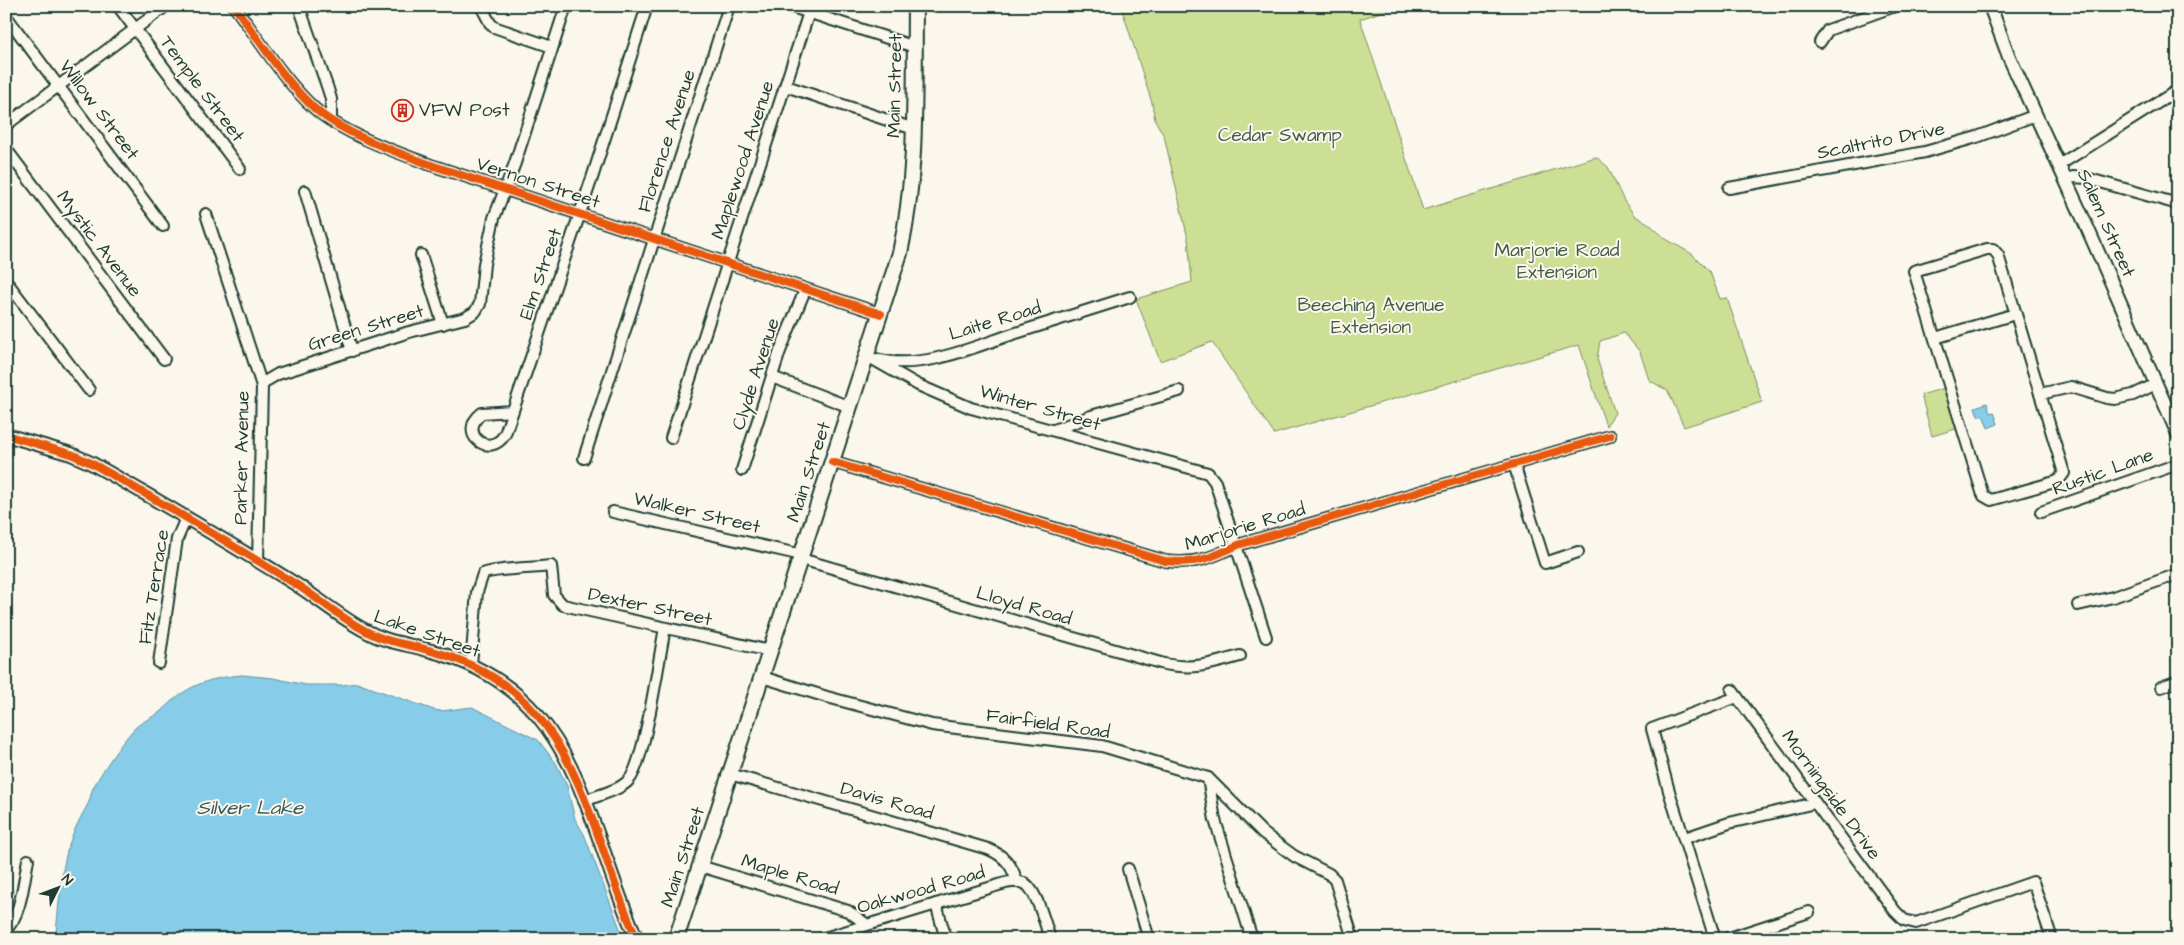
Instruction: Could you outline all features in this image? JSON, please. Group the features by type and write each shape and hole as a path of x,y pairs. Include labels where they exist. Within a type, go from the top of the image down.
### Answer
{"main road":[{"name":"Main Street","path":"676,939 896,267 906,226 912,177 915,6"}],"street":[{"name":"Temple Street","path":"118,6 240,169"},
{"path":"6,125 166,6"},
{"name":"Vernon Street","path":"234,6 300,94 315,109 331,120 388,149 881,314"},
{"path":"299,6 328,89 331,100 331,120"},
{"path":"481,6 494,27 552,47"},
{"path":"504,189 515,163 566,6"},
{"name":"Elm Street","path":"513,411 580,214 647,6"},
{"name":"Florence Avenue","path":"584,458 729,6"},
{"path":"790,6 810,9 915,47"},
{"path":"1820,42 1828,30 1895,6"},
{"name":"Salem Street","path":"1990,6 1998,29 2178,434"},
{"name":"Maplewood Avenue","path":"671,438 727,263 742,224 810,9"},
{"name":"Willow Street","path":"6,16 163,226"},
{"path":"786,86 914,129"},
{"path":"2059,166 2178,90"},
{"name":"Scaltrito Drive","path":"1729,188 1925,152 1977,137 2036,115"},
{"name":"Mystic Avenue","path":"6,149 164,359"},
{"path":"2065,179 2075,177 2086,178 2178,204"},
{"name":"Green Street","path":"262,386 266,381 278,374 470,315 480,304 487,247 504,189"},
{"path":"306,191 352,350"},
{"name":"Parker Avenue","path":"206,214 262,386 258,562"},
{"path":"1987,249 1993,249 1998,255 2063,470 2063,477 2058,481 2005,497 1988,499 1982,492 1935,338 1914,271 1987,249"},
{"path":"421,256 443,324"},
{"path":"6,281 89,390"},
{"name":"Clyde Avenue","path":"742,470 772,377 805,290"},
{"name":"Laite Road","path":"867,356 889,361 922,361 1130,297"},
{"path":"1935,338 2015,314"},
{"name":"Winter Street","path":"867,356 901,376 956,402 1177,465 1206,471 1211,475 1238,545"},
{"path":"772,377 850,407"},
{"path":"2040,394 2072,387 2115,399 2133,395 2156,384"},
{"path":"1054,430 1080,420 1179,391"},
{"name":"Lake Street","path":"6,435 81,458 299,586 366,632 387,640 441,654 470,665 506,685 538,716 554,738 584,800 620,899 638,939"},
{"name":"Marjorie Road","path":"832,462 1166,561 1194,562 1238,545 1610,436"},
{"path":"1514,464 1545,563 1578,552"},
{"name":"Rustic Lane","path":"2041,512 2178,464"},
{"name":"Walker Street","path":"613,512 801,557"},
{"name":"Fitz Terrace","path":"159,663 177,539 186,518"},
{"path":"1238,545 1266,637"},
{"name":"Lloyd Road","path":"801,557 1164,664 1200,667 1240,656"},
{"name":"Dexter Street","path":"470,665 477,592 483,574 492,570 523,570 551,566 554,595 561,604 770,651"},
{"path":"2078,605 2113,597 2178,574"},
{"path":"584,800 624,785 633,775 643,744 665,628"},
{"name":"Fairfield Road","path":"762,677 932,725 1102,746 1208,778 1264,832 1294,856 1328,874 1338,885 1353,939"},
{"path":"2161,687 2178,681"},
{"name":"Morningside Drive","path":"1685,838 1669,790 1653,727 1734,693 1895,911 1904,920 1916,923 2032,882 2052,939"},
{"name":"Davis Road","path":"730,774 988,849 1007,860 1012,866 1017,882"},
{"path":"1208,778 1215,820 1252,939"},
{"path":"1715,939 1685,838 1729,823 1815,803"},
{"path":"6,929 12,923 17,911 28,860"},
{"name":"Maple Road","path":"700,866 848,911 866,924"},
{"path":"1128,869 1149,939"},
{"path":"1017,882 1030,887 1050,939"},
{"name":"Oakwood Road","path":"821,939 866,924 1017,882"},
{"path":"936,904 946,939"},
{"path":"1726,939 1759,934 1809,912"}],"green space":[{"path":"1121,6 1399,6 1360,19 1423,210 1596,157 1608,167 1624,201 1635,216 1648,223 1666,239 1692,254 1710,272 1720,299 1727,298 1762,402 1684,427 1668,391 1649,380 1640,352 1624,333 1600,341 1597,359 1615,413 1606,426 1579,345 1274,434 1212,342 1160,361 1136,299 1192,282 1188,239 1164,136 1155,120 1152,103"},
{"path":"1945,388 1959,428 1932,436 1921,395"}],"water":[{"path":"1987,403 1990,413 1994,412 1998,424 1988,428 1983,415 1978,416 1975,407"},
{"name":"Silver Lake","path":"242,675 273,678 306,685 357,683 441,711 472,707 538,740 556,763 567,786 575,819 584,834 624,939 55,939 61,880 69,845 77,824 89,802 92,790 107,764 136,727 158,713 188,689 218,678"}],"cycle path":[{"path":"234,6 282,73 303,97 326,117 355,134 388,149 434,166 881,314"},
{"path":"6,435 71,454 91,463 265,565 373,635 459,660 488,674 515,693 538,716 570,766 583,794 625,912 637,939"},
{"path":"832,462 1165,561 1185,562 1203,559 1238,545 1610,436"}],"place":[{"name":"VFW Post","path":"403,110"}],"park label":[{"name":"Cedar Swamp","path":"1280,135"},
{"name":"Marjorie Road Extension","path":"1557,261"},
{"name":"Beeching Avenue Extension","path":"1371,316"}]}
